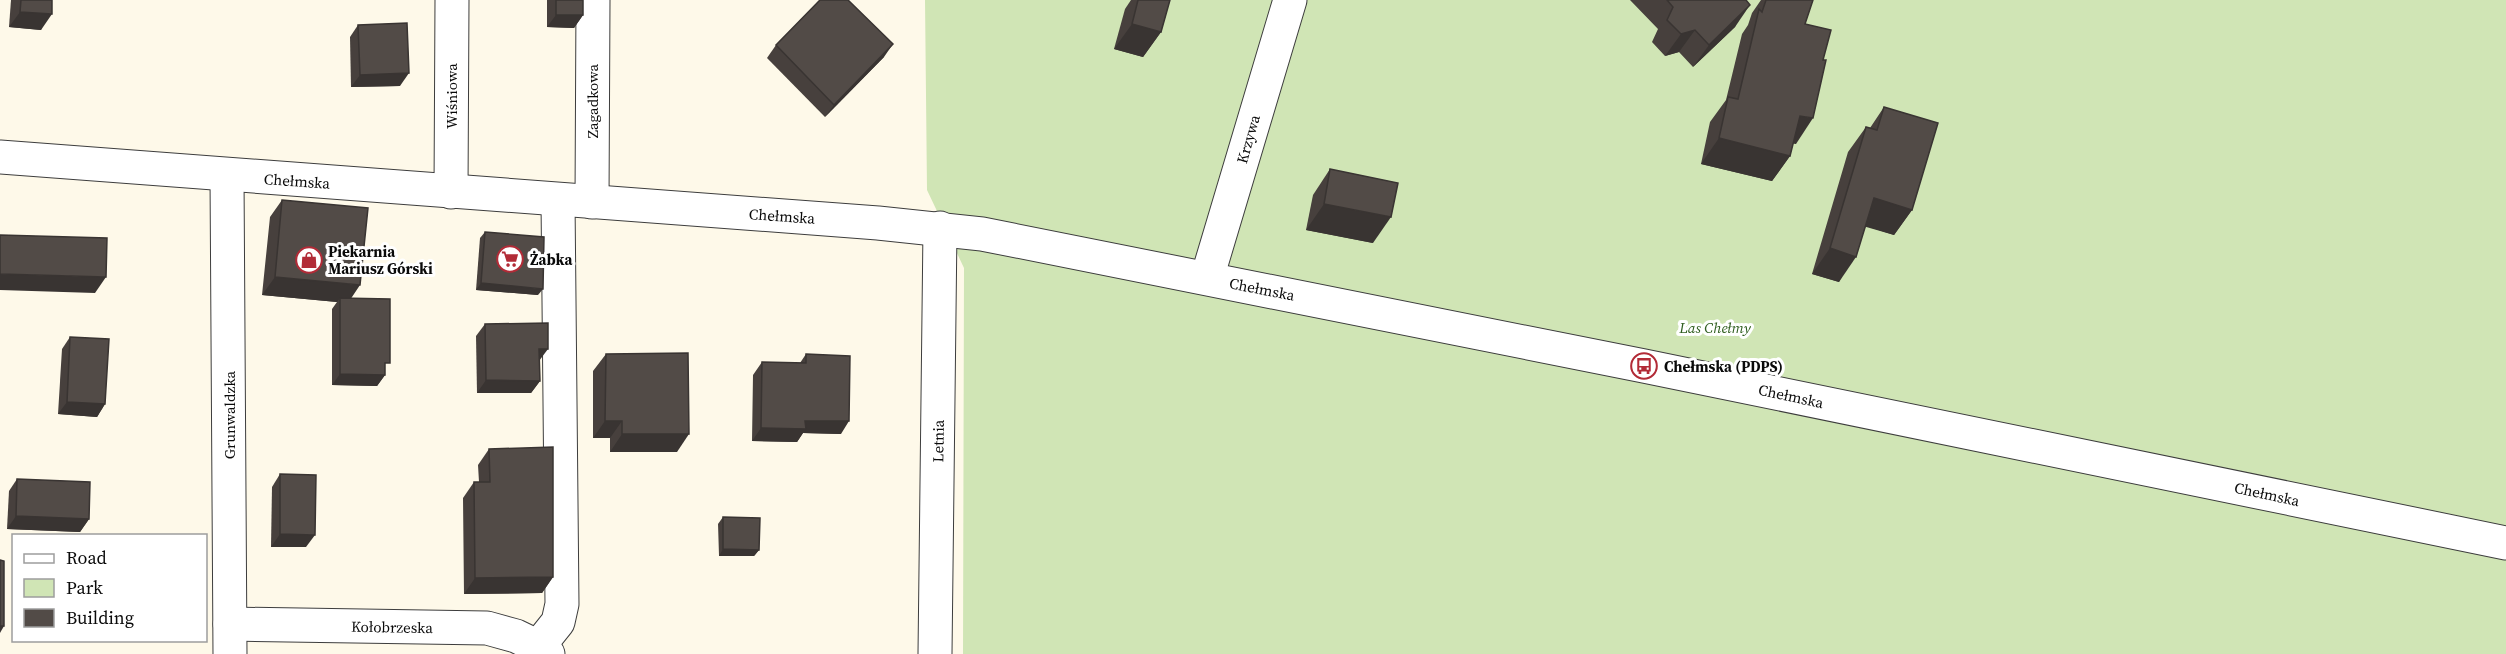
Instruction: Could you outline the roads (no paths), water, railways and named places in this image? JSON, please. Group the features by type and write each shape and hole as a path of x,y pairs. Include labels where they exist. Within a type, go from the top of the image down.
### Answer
{"street":[{"name":"Wiśniowa","path":"451,192 452,0"},
{"name":"Zagadkowa","path":"592,0 592,202"},
{"name":"Krzywa","path":"1207,278 1290,0"},
{"name":"Chełmska","path":"0,158 940,228 1014,239 2506,543"},
{"name":"Grunwaldzka","path":"227,176 230,639"},
{"path":"543,650 558,622 562,604 558,200"},
{"name":"Letnia","path":"935,654 940,228"},
{"name":"Kołobrzeska","path":"230,639 487,628 516,636 543,650"}],"place":[{"name":"Żabka","path":"510,259"},
{"name":"Piekarnia Mariusz Górski","path":"309,260"},
{"name":"Chełmska (PDPS)","path":"1644,366"}],"park label":[{"name":"Las Chełmy","path":"1715,327"}]}
